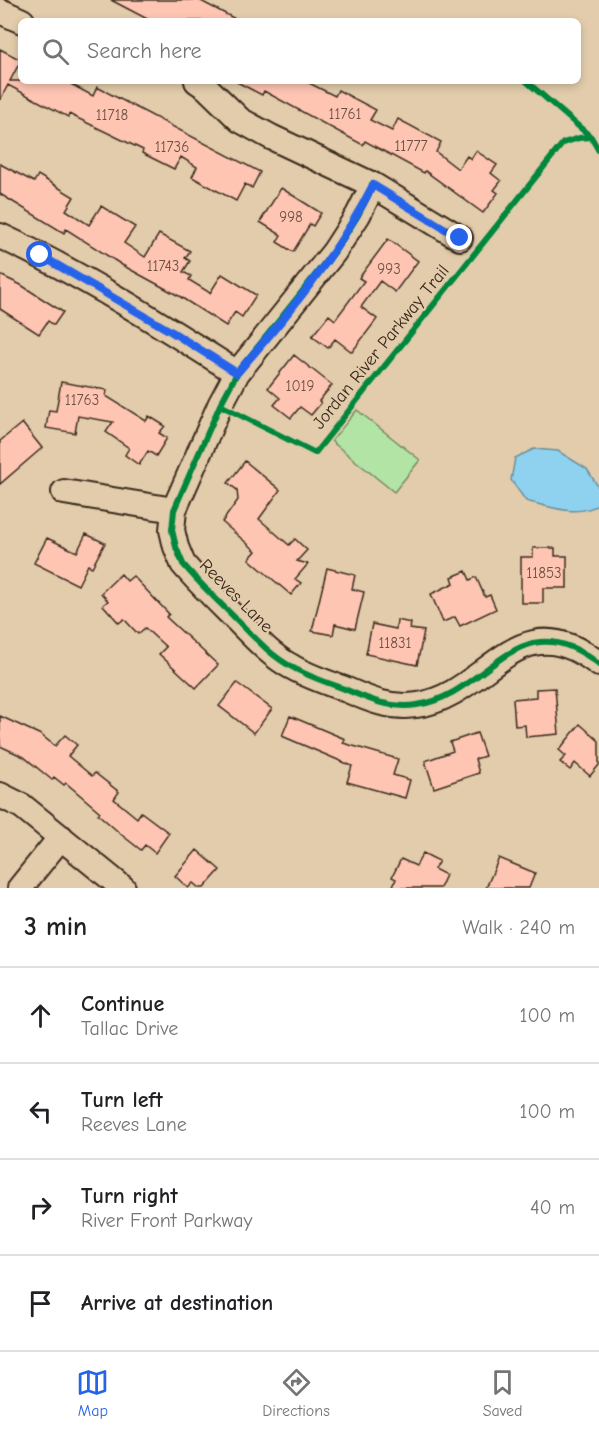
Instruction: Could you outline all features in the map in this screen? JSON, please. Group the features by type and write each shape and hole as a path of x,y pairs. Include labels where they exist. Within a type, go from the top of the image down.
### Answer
{"street":[{"path":"0,11 18,19"},
{"path":"202,84 248,124 373,185 460,238"},
{"name":"Reeves Lane","path":"373,185 353,224 334,252 237,373 220,405 174,510 172,530 183,564 263,646 291,667 374,702 397,707 418,705 440,699 510,652 529,644 550,642 567,644 599,664"},
{"path":"0,236 63,268 237,373"},
{"path":"64,492 174,510"},
{"path":"0,795 22,806 123,888"},
{"path":"20,888 61,837"}],"green space":[{"path":"357,410 420,460 394,492 331,441"}],"water":[{"path":"534,449 558,451 587,469 599,488 599,504 573,511 526,501 511,480 515,458"}],"building":[{"path":"111,0 199,0 233,18 145,18"},
{"path":"0,49 18,58 18,66 10,81 18,81 18,84 71,84 93,96 97,87 260,172 252,188 245,184 236,201 192,177 197,167 181,157 174,169 142,153 143,150 69,114 68,117 8,85 0,100"},
{"path":"241,84 311,84 335,96 338,90 376,110 370,120 392,131 398,119 441,142 436,152 458,169 467,156 471,159 476,151 497,165 491,173 501,181 494,190 498,193 483,213 425,171 424,173 365,141 363,145 264,91 262,95"},
{"path":"0,164 34,182 38,175 74,197 66,210 89,225 101,206 135,227 124,243 145,257 159,234 190,251 185,258 190,261 183,272 191,276 189,280 210,293 222,274 256,295 242,317 235,312 226,326 66,229 64,233 0,194"},
{"path":"281,188 321,213 313,226 310,224 293,252 277,242 281,235 260,222"},
{"path":"388,239 418,261 395,292 380,281 361,307 377,319 352,352 335,339 328,348 312,336 329,315 335,320 364,281 359,278"},
{"path":"0,275 21,285 63,312 54,325 48,321 39,334 0,309"},
{"path":"294,355 332,385 311,415 300,407 291,418 274,405 280,398 268,388"},
{"path":"61,382 107,390 106,396 146,421 149,416 165,426 159,433 167,438 156,456 148,451 139,465 125,455 129,448 106,432 113,422 78,416 75,433 46,428 49,410 56,411"},
{"path":"22,423 42,448 0,484 0,441"},
{"path":"245,461 280,490 259,519 289,545 295,539 307,550 297,561 308,564 295,579 301,583 291,595 249,559 256,551 222,522 238,500 237,490 228,483"},
{"path":"86,534 105,543 92,567 88,565 78,585 34,563 47,538 77,552"},
{"path":"533,548 555,548 555,556 567,556 567,588 543,588 543,603 521,603 521,557 533,557"},
{"path":"327,568 355,575 352,589 364,592 355,629 335,624 333,635 312,631"},
{"path":"466,571 470,580 476,577 485,597 490,595 496,609 460,626 455,617 443,622 431,594 454,583 452,577"},
{"path":"121,574 127,581 133,576 169,614 166,617 218,665 196,688 159,654 166,647 145,628 138,634 124,619 119,623 103,605 108,601 101,593"},
{"path":"397,620 411,623 410,629 424,631 417,665 366,654 372,624 396,629"},
{"path":"237,683 272,709 254,733 219,706"},
{"path":"555,688 559,734 526,737 525,725 515,726 513,699 536,697 536,689"},
{"path":"0,716 41,735 55,746 65,735 77,745 68,756 92,776 95,773 119,792 114,799 137,818 141,812 169,833 155,853 145,845 141,850 123,836 98,814 100,812 66,783 64,785 54,777 52,780 24,757 0,746"},
{"path":"290,716 345,739 343,743 398,759 393,775 410,780 405,798 347,782 352,766 282,736"},
{"path":"580,724 599,741 599,765 590,776 575,763 570,770 560,762 566,756 559,750"},
{"path":"477,733 485,756 475,759 479,773 434,788 425,761 453,751 450,742"},
{"path":"197,850 220,870 204,888 199,888 193,883 188,888 175,876"},
{"path":"423,853 439,861 434,869 446,875 440,888 392,888 396,879 392,877 401,859 416,866"},
{"path":"499,858 535,873 529,888 486,888"}],"cycle path":[{"path":"529,84 591,137"},
{"name":"Jordan River Parkway Trail","path":"220,405 315,453 563,143 591,137 599,151"},
{"path":"373,185 358,215 334,252 237,373 220,405 174,510 172,530 183,564 263,646 277,657 305,674 381,703 407,706 442,698 504,656 524,646 546,642 571,647 599,664"}],"route":[{"path":"40,255 237,373 348,233 373,185 460,238"}]}
